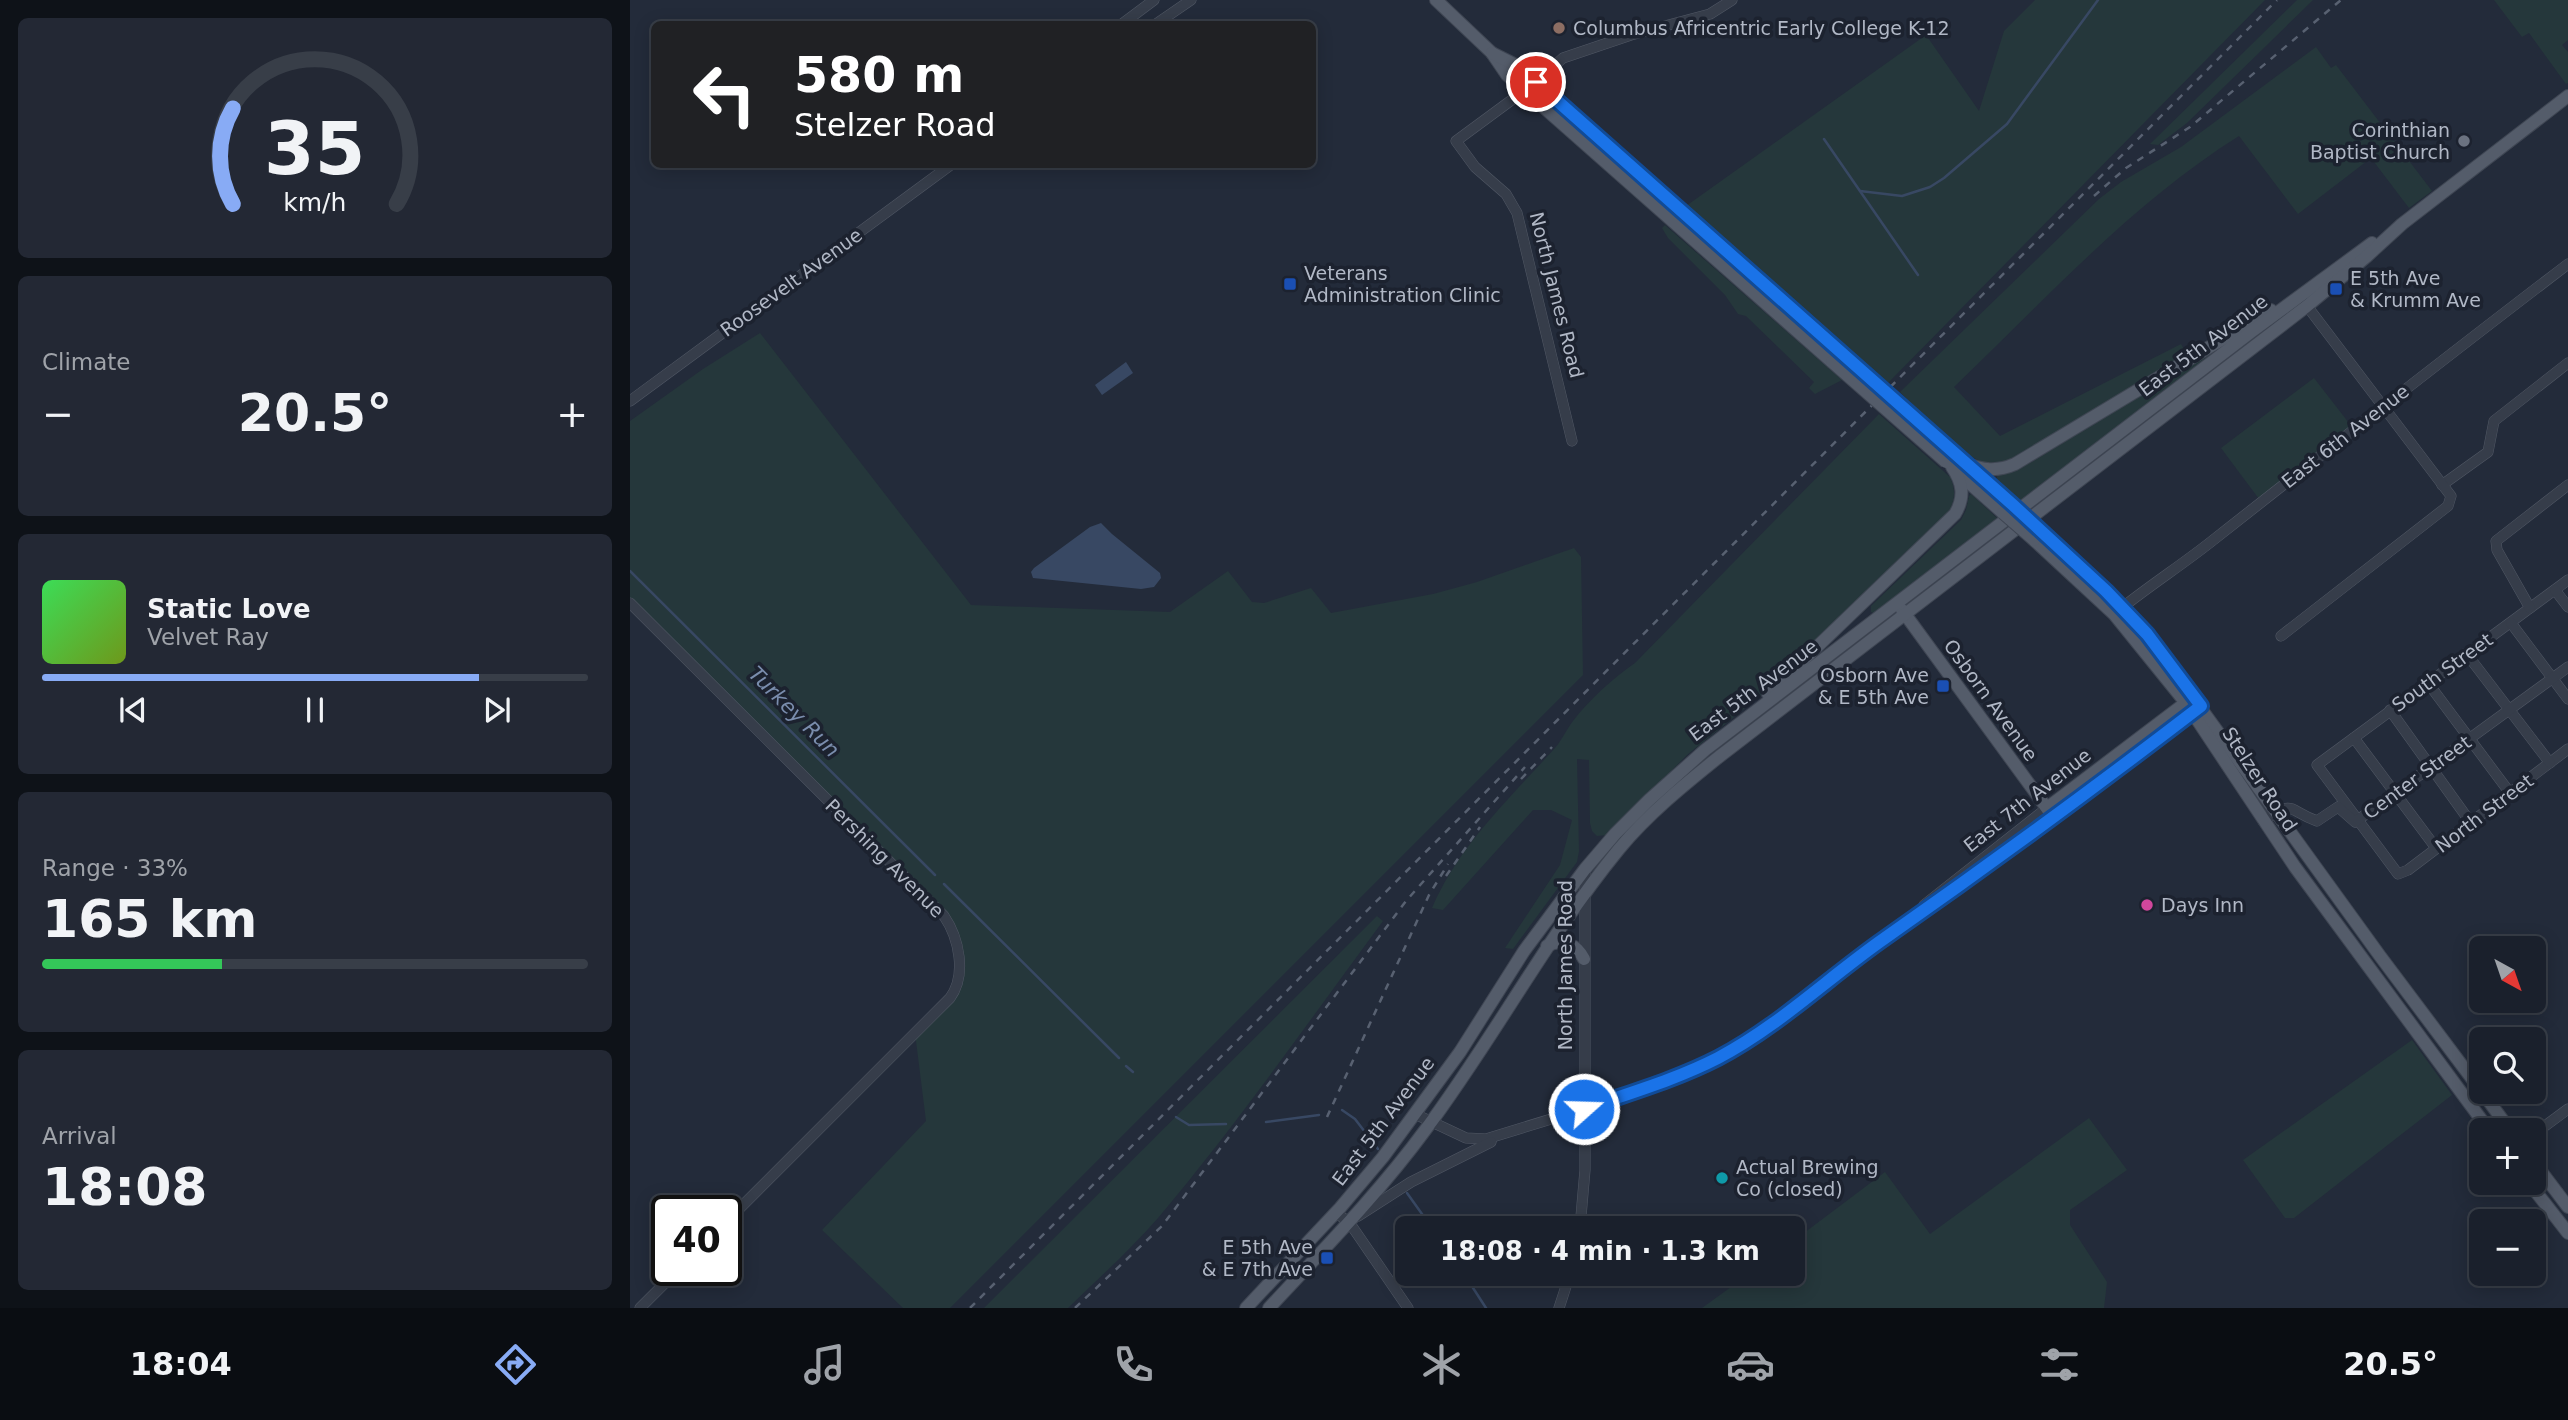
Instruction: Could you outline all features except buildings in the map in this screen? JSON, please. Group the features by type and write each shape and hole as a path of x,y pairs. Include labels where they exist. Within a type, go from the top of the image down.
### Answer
{"main road":[{"path":"1436,0 1492,53 1501,69 1525,90"},
{"path":"1492,53 1512,61 1536,82"},
{"name":"Stelzer Road","path":"1536,82 1836,357"},
{"name":"Stelzer Road","path":"1525,90 2123,607 2147,634 2263,821 2480,1118"},
{"name":"East 5th Avenue","path":"1269,1308 1349,1222 1431,1122 1585,892 1621,847 1693,777 1906,615 2303,301 2359,253 2402,224 2568,96"},
{"path":"1954,461 1988,470 2012,466 2254,319 2303,301"},
{"name":"East 5th Avenue","path":"1246,1308 1336,1213 1383,1157 1460,1052 1524,951 1585,869 1622,827 1671,779 1705,750 1897,604 2303,301"},
{"path":"1705,750 1785,678 1955,514 1962,489 1954,461"},
{"name":"Stelzer Road","path":"2039,537 2114,614 2193,705 2277,811 2469,1075"},
{"name":"Osborn Avenue","path":"1897,604 2051,813"},
{"name":"East 7th Avenue","path":"2051,813 2153,742 2193,705"},
{"name":"East 7th Avenue","path":"2051,813 2193,705"},
{"path":"2153,742 2169,732 2190,727 2199,728 2209,737"},
{"path":"1547,946 1556,942 1568,944 1576,947 1584,959"},
{"path":"2546,1178 2568,1207"},
{"path":"2538,1195 2568,1233"}],"street":[{"path":"1126,21 1154,0"},
{"path":"1160,21 1191,0"},
{"name":"North James Road","path":"1572,441 1517,212 1506,194 1475,167 1455,141 1536,82 1563,58 1710,14 1732,0"},
{"name":"Roosevelt Avenue","path":"630,401 947,168"},
{"name":"East 6th Avenue","path":"2123,607 2568,264"},
{"path":"2281,636 2448,506 2451,500 2451,496 2303,301"},
{"path":"2442,485 2488,452 2494,421 2568,363"},
{"path":"2530,608 2497,550 2496,541 2568,485"},
{"name":"South Street","path":"2358,821 2317,765 2568,580"},
{"path":"2555,590 2568,607"},
{"name":"Pershing Avenue","path":"630,603 944,916 957,940 957,986 950,998 742,1206"},
{"path":"2511,622 2568,699"},
{"path":"2466,653 2550,764"},
{"name":"Center Street","path":"2277,811 2288,807 2296,809 2317,821 2338,807 2353,822 2358,821 2568,667"},
{"path":"2428,683 2510,793"},
{"path":"2390,710 2472,822"},
{"path":"2354,738 2436,848"},
{"name":"North Street","path":"2358,821 2398,874 2568,749"},
{"path":"2263,821 2277,811"},
{"name":"East 7th Avenue","path":"1349,1222 1441,1165 1509,1134 1679,1075 1735,1048 1765,1029 2051,813"},
{"name":"North James Road","path":"1581,1216 1585,1170 1585,869"},
{"path":"2546,1125 2568,1109"},
{"name":"East 7th Avenue","path":"1415,1114 1451,1133 1471,1139 1509,1134"},
{"path":"1336,1213 1349,1222 1408,1308"},
{"path":"640,1308 662,1286"},
{"path":"1559,1308 1566,1286"}],"shaded area":[{"path":"2035,0 2265,0 1888,383 1686,206 1926,35 1979,111 2004,31"},
{"path":"2297,0 2313,0 2187,123 2158,145 2150,144"},
{"path":"2494,0 2568,0 2568,40 2562,45 2568,52 2568,83 2566,84 2529,33 2522,37"},
{"path":"2316,47 2331,68 2336,65 2432,191 2409,208 2371,158 2298,214 2239,136 2200,162 2126,222 1954,387 2000,436 2181,344 2187,355 2015,458 1999,463 1983,462 1963,451 1900,392 2099,199 2121,182 2181,147"},
{"path":"1665,225 1842,380 1815,394 1809,388 1814,382 1746,316 1738,314 1725,295 1668,238 1662,228"},
{"path":"760,333 971,605 1170,612 1228,571 1252,602 1264,603 1311,588 1331,613 1433,594 1477,582 1574,548 1581,557 1583,675 950,1308 903,1308 822,1230 926,1121 915,1033 950,998 958,976 949,924 630,603 630,421 703,369"},
{"path":"2219,348 2021,502 1997,479 1997,476 2030,463"},
{"path":"2314,378 2352,427 2259,499 2221,448"},
{"path":"1879,414 1950,477 1954,494 1949,512 1780,680 1687,755 1608,835 1597,836 1592,831 1589,760 1577,759 1577,862 1513,949 1505,948 1560,865 1572,820 1551,810 1533,810 1443,910 1432,908 1456,863 1471,843 1555,748 1586,705 1635,663"},
{"path":"1971,494 1997,518 1876,614 1871,612 1871,606 1961,520"},
{"path":"1377,916 1383,921 1273,1071 1188,1182 1125,1253 1068,1308 984,1308"},
{"path":"2412,1040 2452,1095 2294,1218 2285,1218 2243,1160"},
{"path":"2089,1118 2127,1170 2070,1210 2070,1225 2107,1282 2104,1308 1702,1308 1732,1286 1805,1286 1805,1232 1885,1172 1930,1234"}],"water":[{"path":"1126,362 1133,373 1102,395 1095,385"},
{"path":"1101,523 1160,573 1161,578 1154,587 1141,589 1033,578 1031,572 1034,568 1090,527"}],"waterway":[{"path":"1860,191 1902,196 1930,187 1944,178 2007,124 2098,0"},
{"path":"1824,139 1918,275"},
{"name":"Turkey Run","path":"630,571 935,875"},
{"name":"Turkey Run","path":"944,884 1119,1058"},
{"name":"Turkey Run","path":"1126,1066 1133,1072"},
{"name":"Turkey Run","path":"1342,1110 1355,1119 1378,1149"},
{"name":"Turkey Run","path":"1266,1122 1319,1115"},
{"name":"Turkey Run","path":"1176,1117 1189,1125 1226,1124"},
{"name":"Turkey Run","path":"1407,1193 1423,1216"},
{"name":"Turkey Run","path":"1472,1286 1486,1308"}],"railway":[{"path":"970,1308 2277,0"},
{"path":"2094,196 2126,168 2190,127 2341,0"},
{"path":"1521,779 1552,747"},
{"path":"1075,1308 1162,1226 1406,901 1525,767"},
{"path":"1446,876 1480,827"},
{"path":"1327,1117 1429,895 1448,864"}],"place":[{"name":"Columbus Africentric Early College K-12","path":"1559,28"},
{"name":"Corinthian Baptist Church","path":"2464,141"},
{"name":"Veterans Administration Clinic","path":"1290,284"},
{"name":"E 5th Ave & Krumm Ave","path":"2336,289"},
{"name":"Osborn Ave & E 5th Ave","path":"1943,686"},
{"name":"Days Inn","path":"2147,905"},
{"name":"Actual Brewing Co (closed)","path":"1722,1178"},
{"name":"E 5th Ave & E 7th Ave","path":"1327,1258"}],"route":[{"path":"1536,82 2013,505 2106,591 2147,634 2201,706 2028,838 1886,937 1750,1039 1679,1075 1584,1109"}]}
